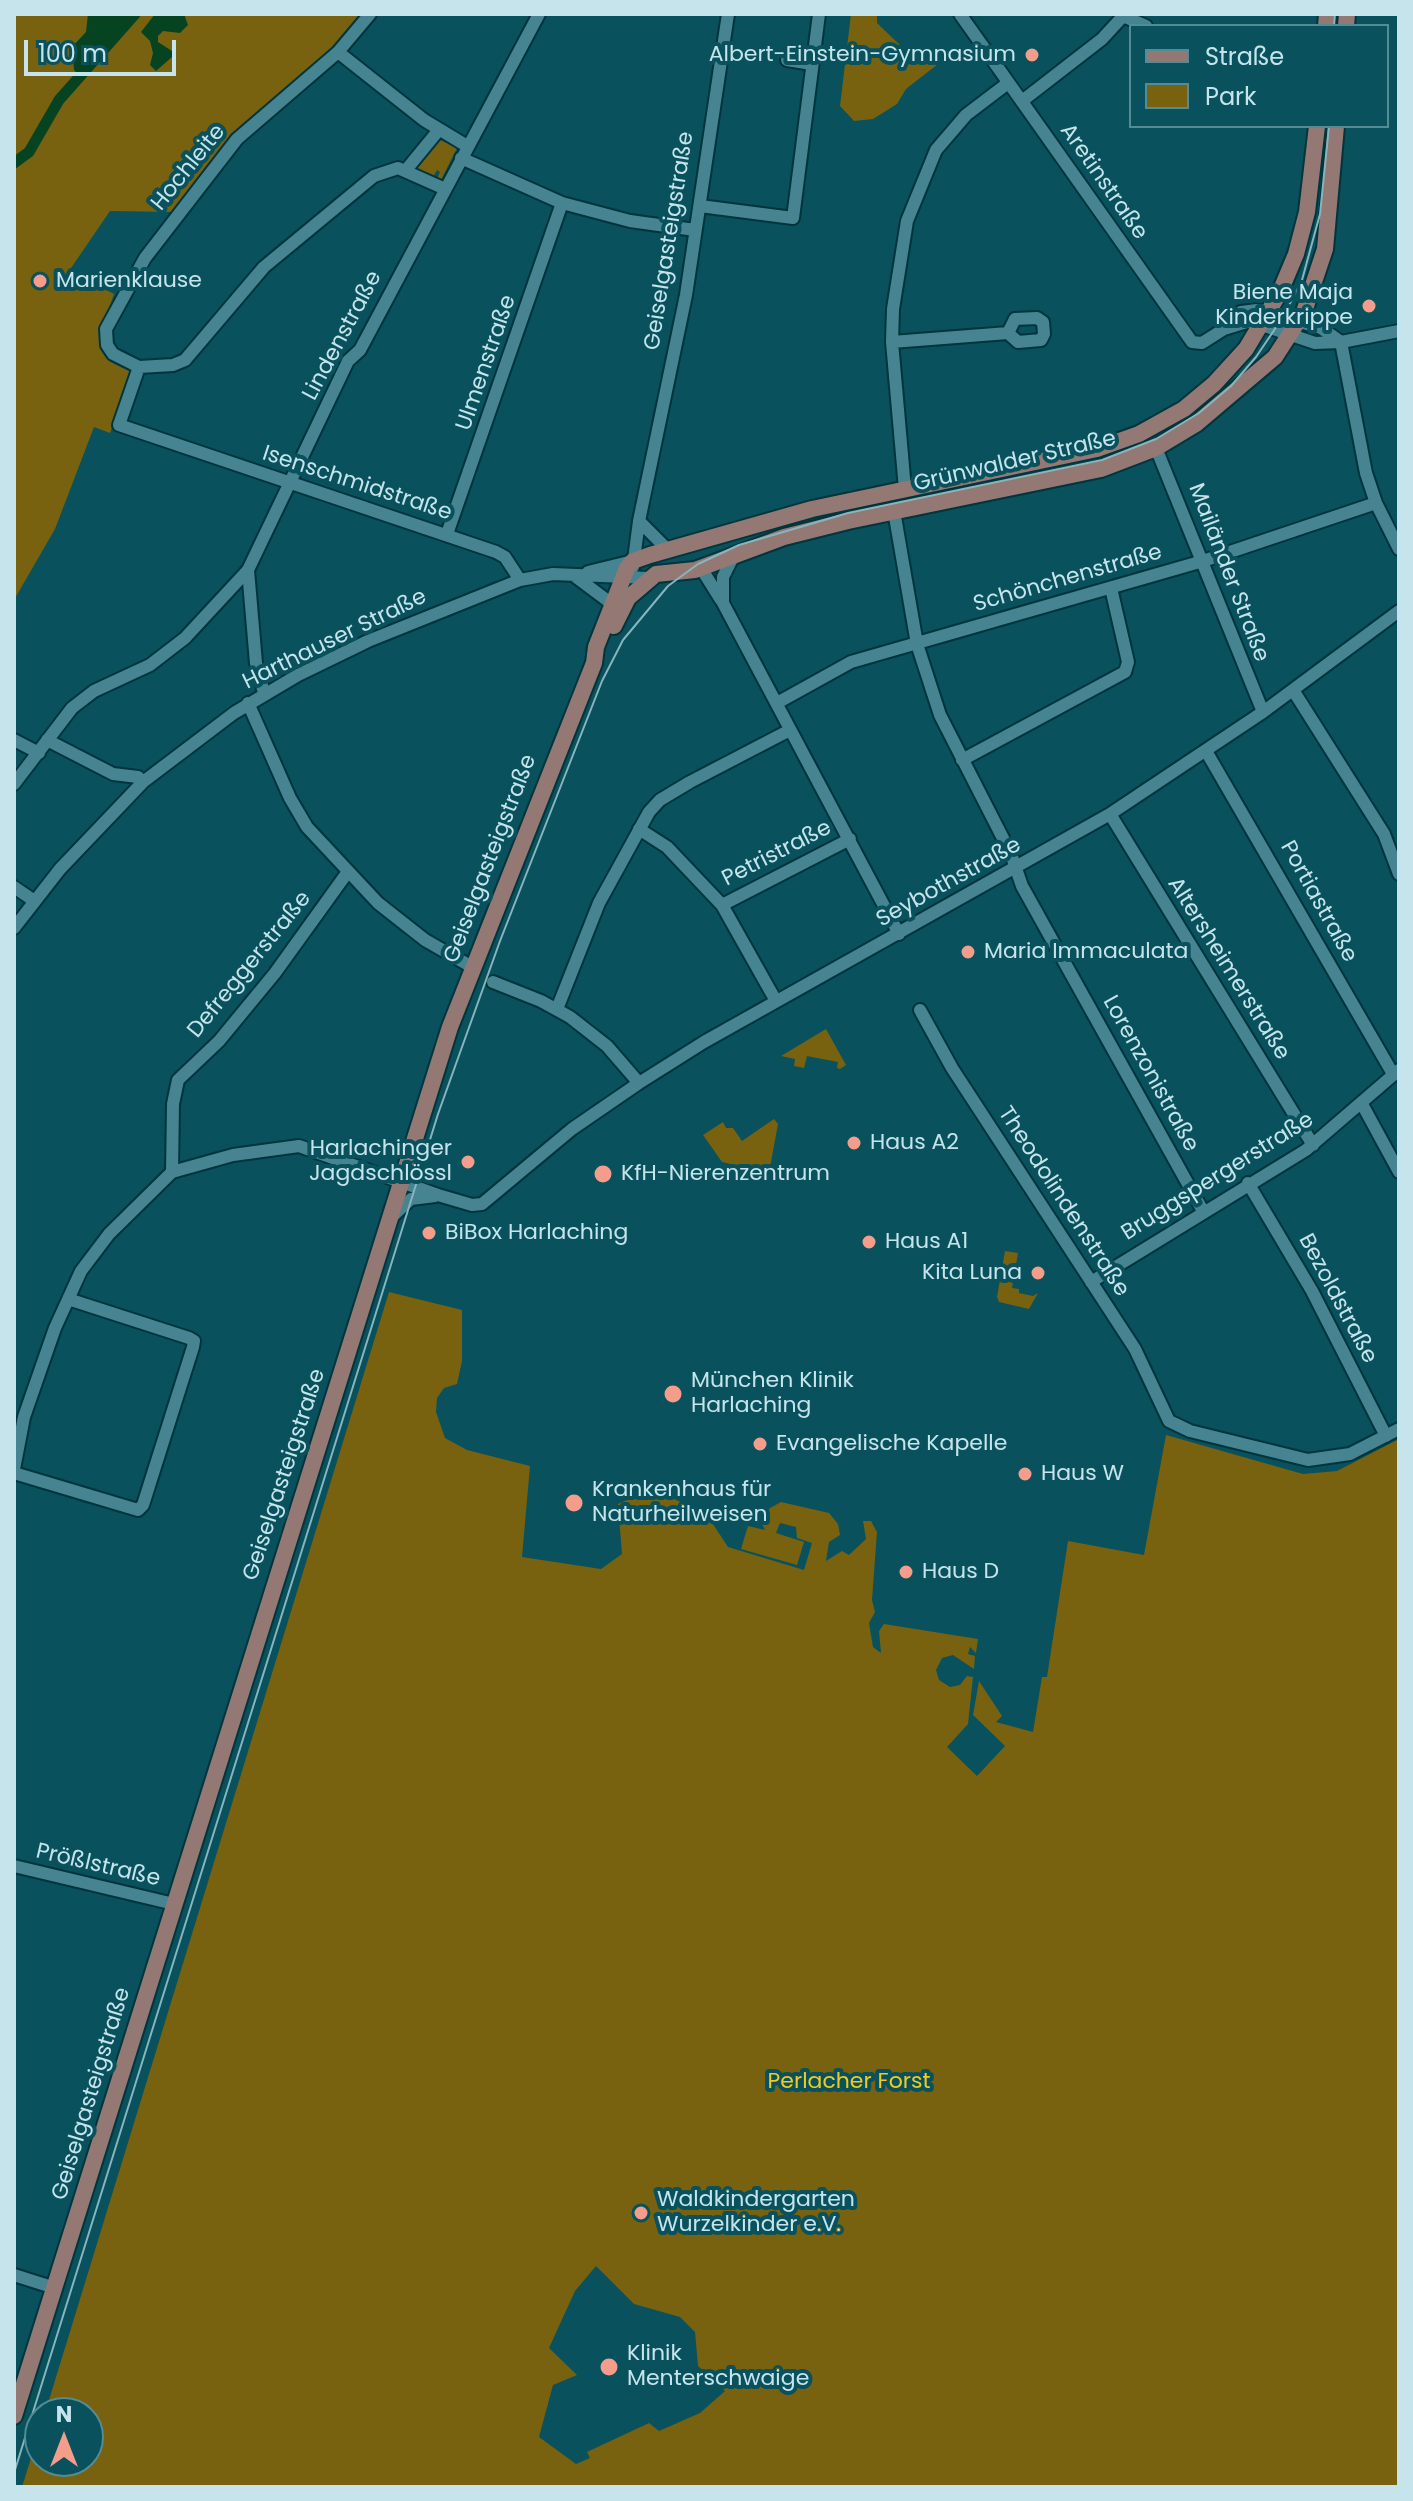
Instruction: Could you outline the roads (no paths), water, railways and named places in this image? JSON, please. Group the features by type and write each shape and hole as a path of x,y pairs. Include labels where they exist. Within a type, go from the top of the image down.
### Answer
{"main road":[{"name":"Grünwalder Straße","path":"594,663 634,573 669,551 812,509 1080,454 1139,434 1184,409 1214,384 1265,319 1302,233 1317,128"},
{"name":"Grünwalder Straße","path":"634,573 701,568 809,530 1074,476 1156,448 1227,400 1265,367 1294,328 1313,289 1325,249 1336,128"},
{"path":"701,542 695,557 701,568"},
{"name":"Geiselgasteigstraße","path":"620,601 634,573"},
{"name":"Geiselgasteigstraße","path":"14,2416 401,1181 472,967 594,663"}],"street":[{"name":"Hochleite","path":"139,367 113,354 105,336 145,258 256,119 338,52 370,14"},
{"name":"Lindenstraße","path":"248,570 348,361 360,350 443,188 539,14"},
{"name":"Geiselgasteigstraße","path":"634,573 639,521 700,206 728,14"},
{"path":"700,206 793,218 819,14"},
{"name":"Aretinstraße","path":"960,14 1192,342 1202,343 1242,322 1265,319"},
{"path":"1022,101 1102,39 1124,15 1142,24"},
{"path":"338,52 464,152 562,203 630,221 695,230"},
{"path":"787,60 812,64"},
{"path":"905,489 892,342 903,240 923,175 949,133 986,98 1008,83"},
{"path":"406,170 438,131"},
{"path":"139,367 173,365 185,360 264,267 374,176 393,168 406,170 443,188"},
{"name":"Ulmenstraße","path":"447,534 562,203"},
{"path":"1265,319 1294,328 1332,333 1341,342 1359,439 1376,503 1399,549"},
{"path":"1341,342 1399,331"},
{"path":"892,342 1008,333"},
{"name":"Isenschmidstraße","path":"139,367 119,425 447,534 505,557 520,580"},
{"name":"Mailänder Straße","path":"1156,448 1263,712"},
{"name":"Schönchenstraße","path":"777,703 851,662 1203,561 1376,503"},
{"name":"Lorenzonistraße","path":"894,511 917,644 940,715 1022,886 1203,1211"},
{"path":"639,521 669,551"},
{"path":"723,603 723,577 734,555"},
{"path":"701,568 723,603 899,934"},
{"path":"248,570 256,663 264,693"},
{"path":"14,784 72,708 94,691 150,665 185,638 248,570"},
{"path":"520,580 553,574 634,573"},
{"path":"573,575 634,573"},
{"path":"573,575 620,601"},
{"name":"Harthauser Straße","path":"14,928 33,900 143,782 248,703 368,641 520,580"},
{"path":"962,760 1125,672 1128,662 1111,588"},
{"name":"Seybothstraße","path":"438,1195 472,1205 482,1204 572,1129 639,1083 776,1001 1110,814 1263,712 1399,611"},
{"path":"1293,690 1384,834 1399,874"},
{"path":"248,703 290,798 307,827 347,873 402,923 472,967"},
{"path":"557,1009 599,903 639,829 660,800 790,730"},
{"path":"14,740 39,753"},
{"path":"47,740 113,774 138,777 143,782"},
{"name":"Portiastraße","path":"1206,751 1396,1072"},
{"path":"113,774 119,792 126,799"},
{"name":"Altersheimerstraße","path":"1110,814 1313,1145"},
{"path":"639,829 667,847 722,905 776,1001"},
{"name":"Petristraße","path":"722,905 850,839"},
{"name":"Defreggerstraße","path":"172,1172 173,1104 178,1080 236,1020 347,873"},
{"path":"14,887 33,900"},
{"path":"493,982 557,1009 607,1046 639,1083"},
{"name":"Theodolindenstraße","path":"920,1010 952,1068 1138,1355 1166,1419 1190,1431 1308,1460 1350,1454 1386,1436"},
{"name":"Bruggspergerstraße","path":"1091,1282 1313,1145 1396,1072"},
{"path":"1362,1104 1399,1172"},
{"path":"68,1299 194,1341 143,1505 138,1510 14,1471 24,1417 68,1299 81,1271 109,1234 172,1172 233,1155 299,1146 438,1195"},
{"name":"Bezoldstraße","path":"1248,1183 1312,1291 1386,1436"},
{"path":"388,1221 411,1199 438,1195"},
{"path":"1386,1436 1399,1429"},
{"name":"Prößlstraße","path":"14,1866 174,1904"},
{"path":"14,2275 55,2288"}],"waterway":[{"path":"14,163 29,152 59,100 135,14"}],"tram line":[{"path":"1334,24 1335,14"},
{"path":"14,2473 438,1114 500,941 602,681 623,640 668,586 698,564 739,545 848,513 1102,460 1156,439 1199,413 1231,386 1256,357 1283,317 1302,280 1320,214 1329,128"}],"place":[{"name":"Albert-Einstein-Gymnasium","path":"1032,55"},
{"name":"Marienklause","path":"40,281"},
{"name":"Biene Maja Kinderkrippe","path":"1369,306"},
{"name":"Maria Immaculata","path":"968,952"},
{"name":"Haus A2","path":"854,1143"},
{"name":"Harlachinger Jagdschlössl","path":"468,1162"},
{"name":"KfH-Nierenzentrum","path":"603,1174"},
{"name":"BiBox Harlaching","path":"429,1233"},
{"name":"Haus A1","path":"869,1242"},
{"name":"Kita Luna","path":"1038,1273"},
{"name":"München Klinik Harlaching","path":"673,1394"},
{"name":"Evangelische Kapelle","path":"760,1444"},
{"name":"Haus W","path":"1025,1474"},
{"name":"Krankenhaus für Naturheilweisen","path":"574,1503"},
{"name":"Haus D","path":"906,1572"},
{"name":"Waldkindergarten Wurzelkinder e.V.","path":"641,2213"},
{"name":"Klinik Menterschwaige","path":"609,2367"}],"park label":[{"name":"Perlacher Forst","path":"849,2082"}]}
